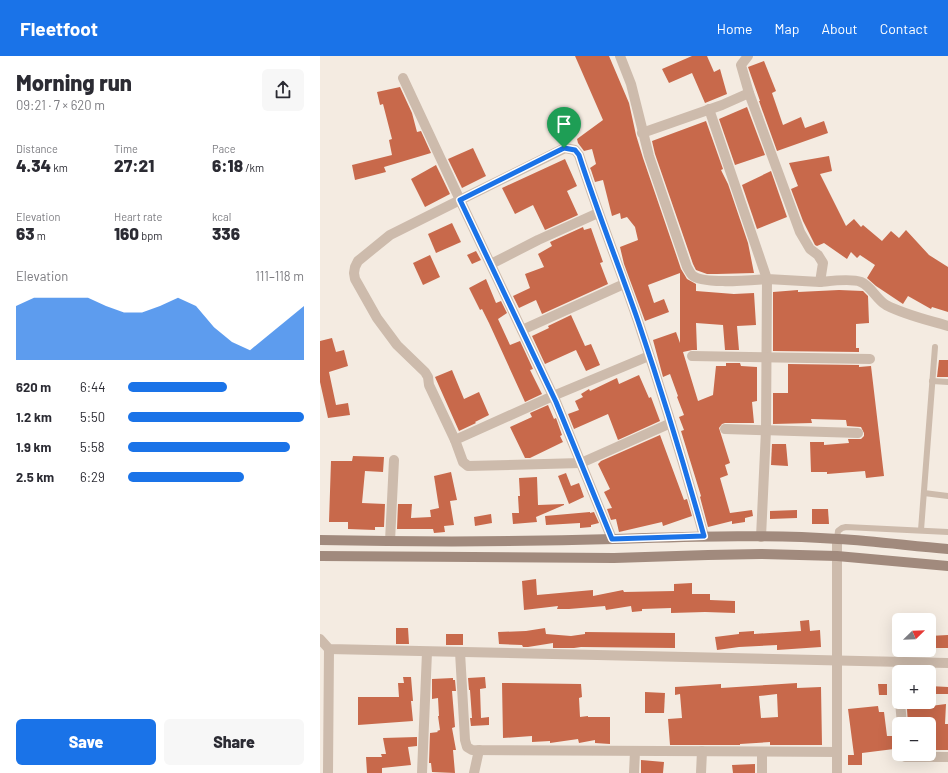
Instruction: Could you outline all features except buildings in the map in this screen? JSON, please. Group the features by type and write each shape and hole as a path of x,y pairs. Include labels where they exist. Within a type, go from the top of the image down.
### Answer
{"main road":[{"path":"320,540 390,541 612,539 704,536 837,539 948,549"},
{"path":"320,556 614,558 708,554 837,556 948,566"}],"street":[{"path":"620,56 631,84 642,133 685,260 692,276 701,280 739,281 767,279 820,282 860,282 867,286 877,299 885,305 896,310 948,326"},
{"path":"748,56 741,65 749,93 800,232 810,249 818,255 823,263 820,282"},
{"path":"402,78 553,396 612,539"},
{"path":"642,133 749,93"},
{"path":"709,109 767,279 766,430 762,537"},
{"path":"671,423 581,463 468,466 463,462 455,440 429,385 428,377 425,372 397,345 369,307 355,279 354,273 358,261 390,235 564,148 575,150 579,155 649,356 671,423 704,536"},
{"path":"491,264 538,240 598,213"},
{"path":"522,330 624,284"},
{"path":"455,440 553,396 649,356"},
{"path":"692,356 870,358"},
{"path":"725,429 858,433"},
{"path":"390,541 394,460"},
{"path":"837,539 837,773"},
{"path":"320,639 329,649 328,773"},
{"path":"329,649 948,663"},
{"path":"422,773 430,652"},
{"path":"460,652 465,740 467,747 472,750 837,752"},
{"path":"474,773 480,750"},
{"path":"634,773 635,751"},
{"path":"701,773 702,751"},
{"path":"762,752 762,773"},
{"path":"936,757 948,757"}],"lane":[{"path":"921,530 935,347"},
{"path":"932,381 948,382"},
{"path":"924,493 948,496"},
{"path":"837,539 838,531 846,527 948,532"}],"route":[{"path":"564,148 575,150 579,155 598,213 638,320 675,435 704,536 612,539 556,402 460,200 564,148"}]}
